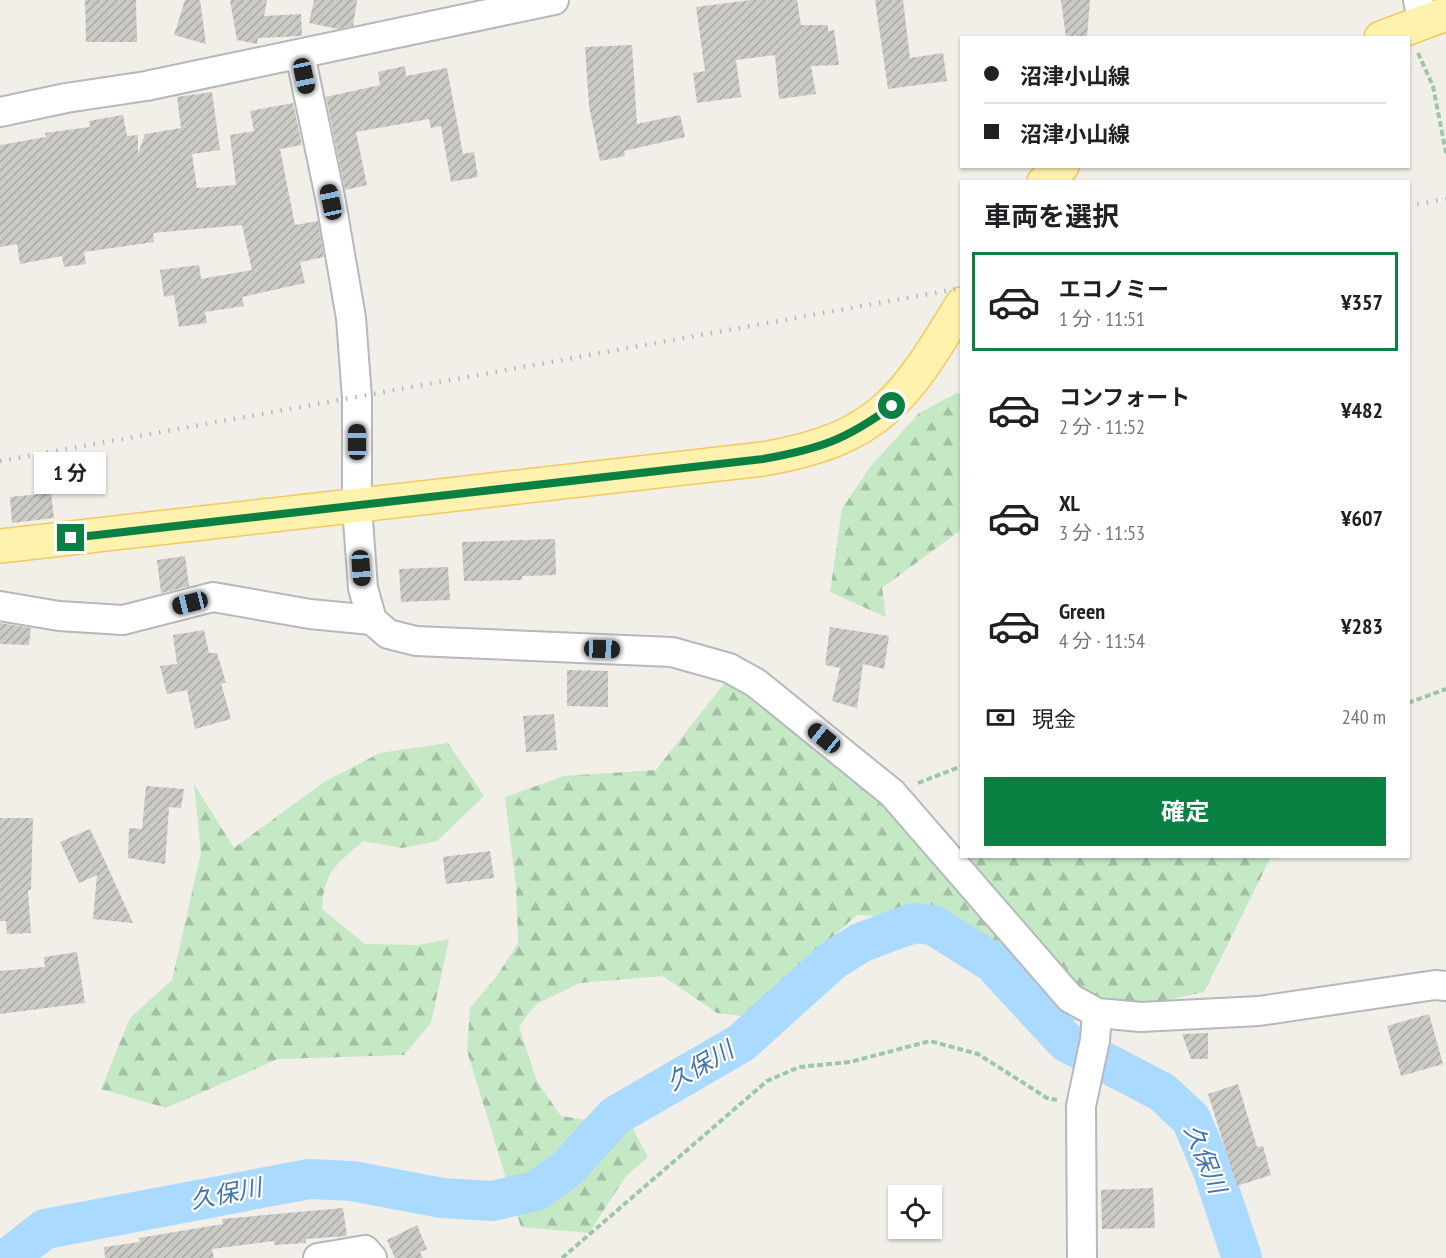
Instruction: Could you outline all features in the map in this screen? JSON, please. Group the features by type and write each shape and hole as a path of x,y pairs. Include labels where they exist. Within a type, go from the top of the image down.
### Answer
{"main road":[{"path":"1046,180 1060,168"},
{"path":"0,546 763,459 816,448 842,439 892,406 917,374 960,307"}],"street":[{"path":"0,112 66,98 146,86 554,0"},
{"path":"300,54 331,202 351,318 357,398 357,507 363,588 372,620 388,634 416,641 672,652 729,668 756,684 892,793 1070,998 1097,1016 1141,1017 1259,1011 1357,995 1436,985 1446,986"},
{"path":"0,606 59,616 123,620 213,597 310,614 372,620"},
{"path":"1082,1258 1084,1094 1097,1016"},
{"path":"318,1258 365,1250 372,1258"}],"path":[{"path":"1415,21 1433,86 1446,153"},
{"path":"1410,702 1446,689"},
{"path":"892,793 960,767"},
{"path":"562,1258 767,1081 799,1067 850,1062 930,1041 978,1054 1047,1098 1084,1094"}],"green space":[{"path":"957,393 960,394 960,531 882,588 886,617 830,592 842,509 870,467 919,413"},
{"path":"734,671 954,865 965,858 1271,858 1204,992 1069,1022 918,917 857,915 743,1016 717,1013 663,976 580,983 536,1004 519,1026 537,1081 561,1116 632,1127 648,1157 626,1176 589,1233 521,1227 467,1051 470,1008 497,976 518,943 516,886 505,797 564,776 656,770"},
{"path":"448,743 484,796 437,841 402,848 363,841 338,863 328,877 323,896 322,909 365,944 418,945 449,939 431,1023 404,1055 278,1059 166,1108 101,1089 130,1018 172,980 201,853 194,784 234,848 324,782 380,753"}],"building":[{"path":"85,0 136,0 137,42 86,42"},
{"path":"185,0 200,0 206,44 174,35"},
{"path":"230,0 267,0 264,16 301,14 302,36 258,38 257,44 237,40"},
{"path":"314,0 357,0 353,26 338,29 309,23"},
{"path":"751,0 797,0 801,25 828,25 828,31 834,30 839,65 811,66 816,94 779,99 775,55 736,60 741,97 697,103 693,73 705,71 696,7"},
{"path":"875,0 903,0 910,58 943,53 947,81 888,89"},
{"path":"1061,0 1090,0 1087,36 1066,36"},
{"path":"632,45 637,124 680,115 685,137 624,151 625,156 600,161 589,106 585,47"},
{"path":"405,66 406,76 447,68 463,154 474,152 478,177 451,182 441,126 431,128 429,119 356,132 367,185 345,190 326,97 380,85 378,72"},
{"path":"212,92 220,150 192,154 197,188 236,185 230,135 254,131 250,111 293,103 302,145 280,149 295,225 318,221 324,257 300,262 305,283 242,297 244,306 205,312 207,323 179,327 174,295 164,297 160,270 199,265 201,279 252,270 242,225 153,233 154,242 84,252 86,264 64,267 62,256 20,264 17,244 0,247 0,145 46,137 45,133 90,127 89,121 123,115 127,136 138,135 138,154 145,134 181,128 177,97"},
{"path":"51,493 54,518 12,523 10,497"},
{"path":"555,539 556,575 522,576 522,580 464,581 462,542"},
{"path":"185,556 189,586 161,593 157,560"},
{"path":"448,567 450,600 401,602 399,569"},
{"path":"0,623 31,628 29,645 0,644"},
{"path":"830,627 889,636 884,669 863,664 857,708 832,701 840,668 825,665"},
{"path":"204,630 209,653 217,653 226,683 221,683 231,719 195,729 187,690 167,694 160,666 177,664 173,635"},
{"path":"567,670 608,671 608,707 567,706"},
{"path":"554,714 557,750 526,752 523,716"},
{"path":"146,786 184,789 181,808 169,807 165,864 128,858 129,828 142,829"},
{"path":"0,818 33,818 31,890 28,890 31,933 7,934 6,921 0,921"},
{"path":"90,829 133,923 93,919 97,875 79,883 60,842"},
{"path":"490,851 494,878 446,884 443,857"},
{"path":"77,952 85,1003 0,1014 0,971 45,967 44,957"},
{"path":"1429,1014 1443,1064 1401,1076 1387,1026"},
{"path":"1208,1033 1208,1059 1191,1059 1182,1034"},
{"path":"1238,1084 1257,1147 1263,1146 1271,1175 1237,1186 1208,1094"},
{"path":"1153,1188 1155,1228 1102,1229 1101,1190"},
{"path":"343,1208 347,1236 306,1239 306,1243 274,1245 274,1241 212,1249 214,1258 105,1258 104,1247 140,1242 139,1238 223,1224 222,1219"},
{"path":"417,1225 427,1249 420,1252 423,1258 395,1258 387,1240"}],"waterway":[{"name":"久保川","path":"8,1258 45,1229 309,1179 352,1181 442,1198 492,1201 536,1191 567,1169 615,1116 741,1043 833,960 860,943 914,923 933,925 992,962 1066,1042 1162,1092 1191,1119 1213,1171 1242,1258"}],"railway":[{"path":"1410,206 1446,199"},
{"path":"0,461 960,288"}],"route":[{"path":"71,538 763,459 816,448 842,439 865,426 892,406"}]}
